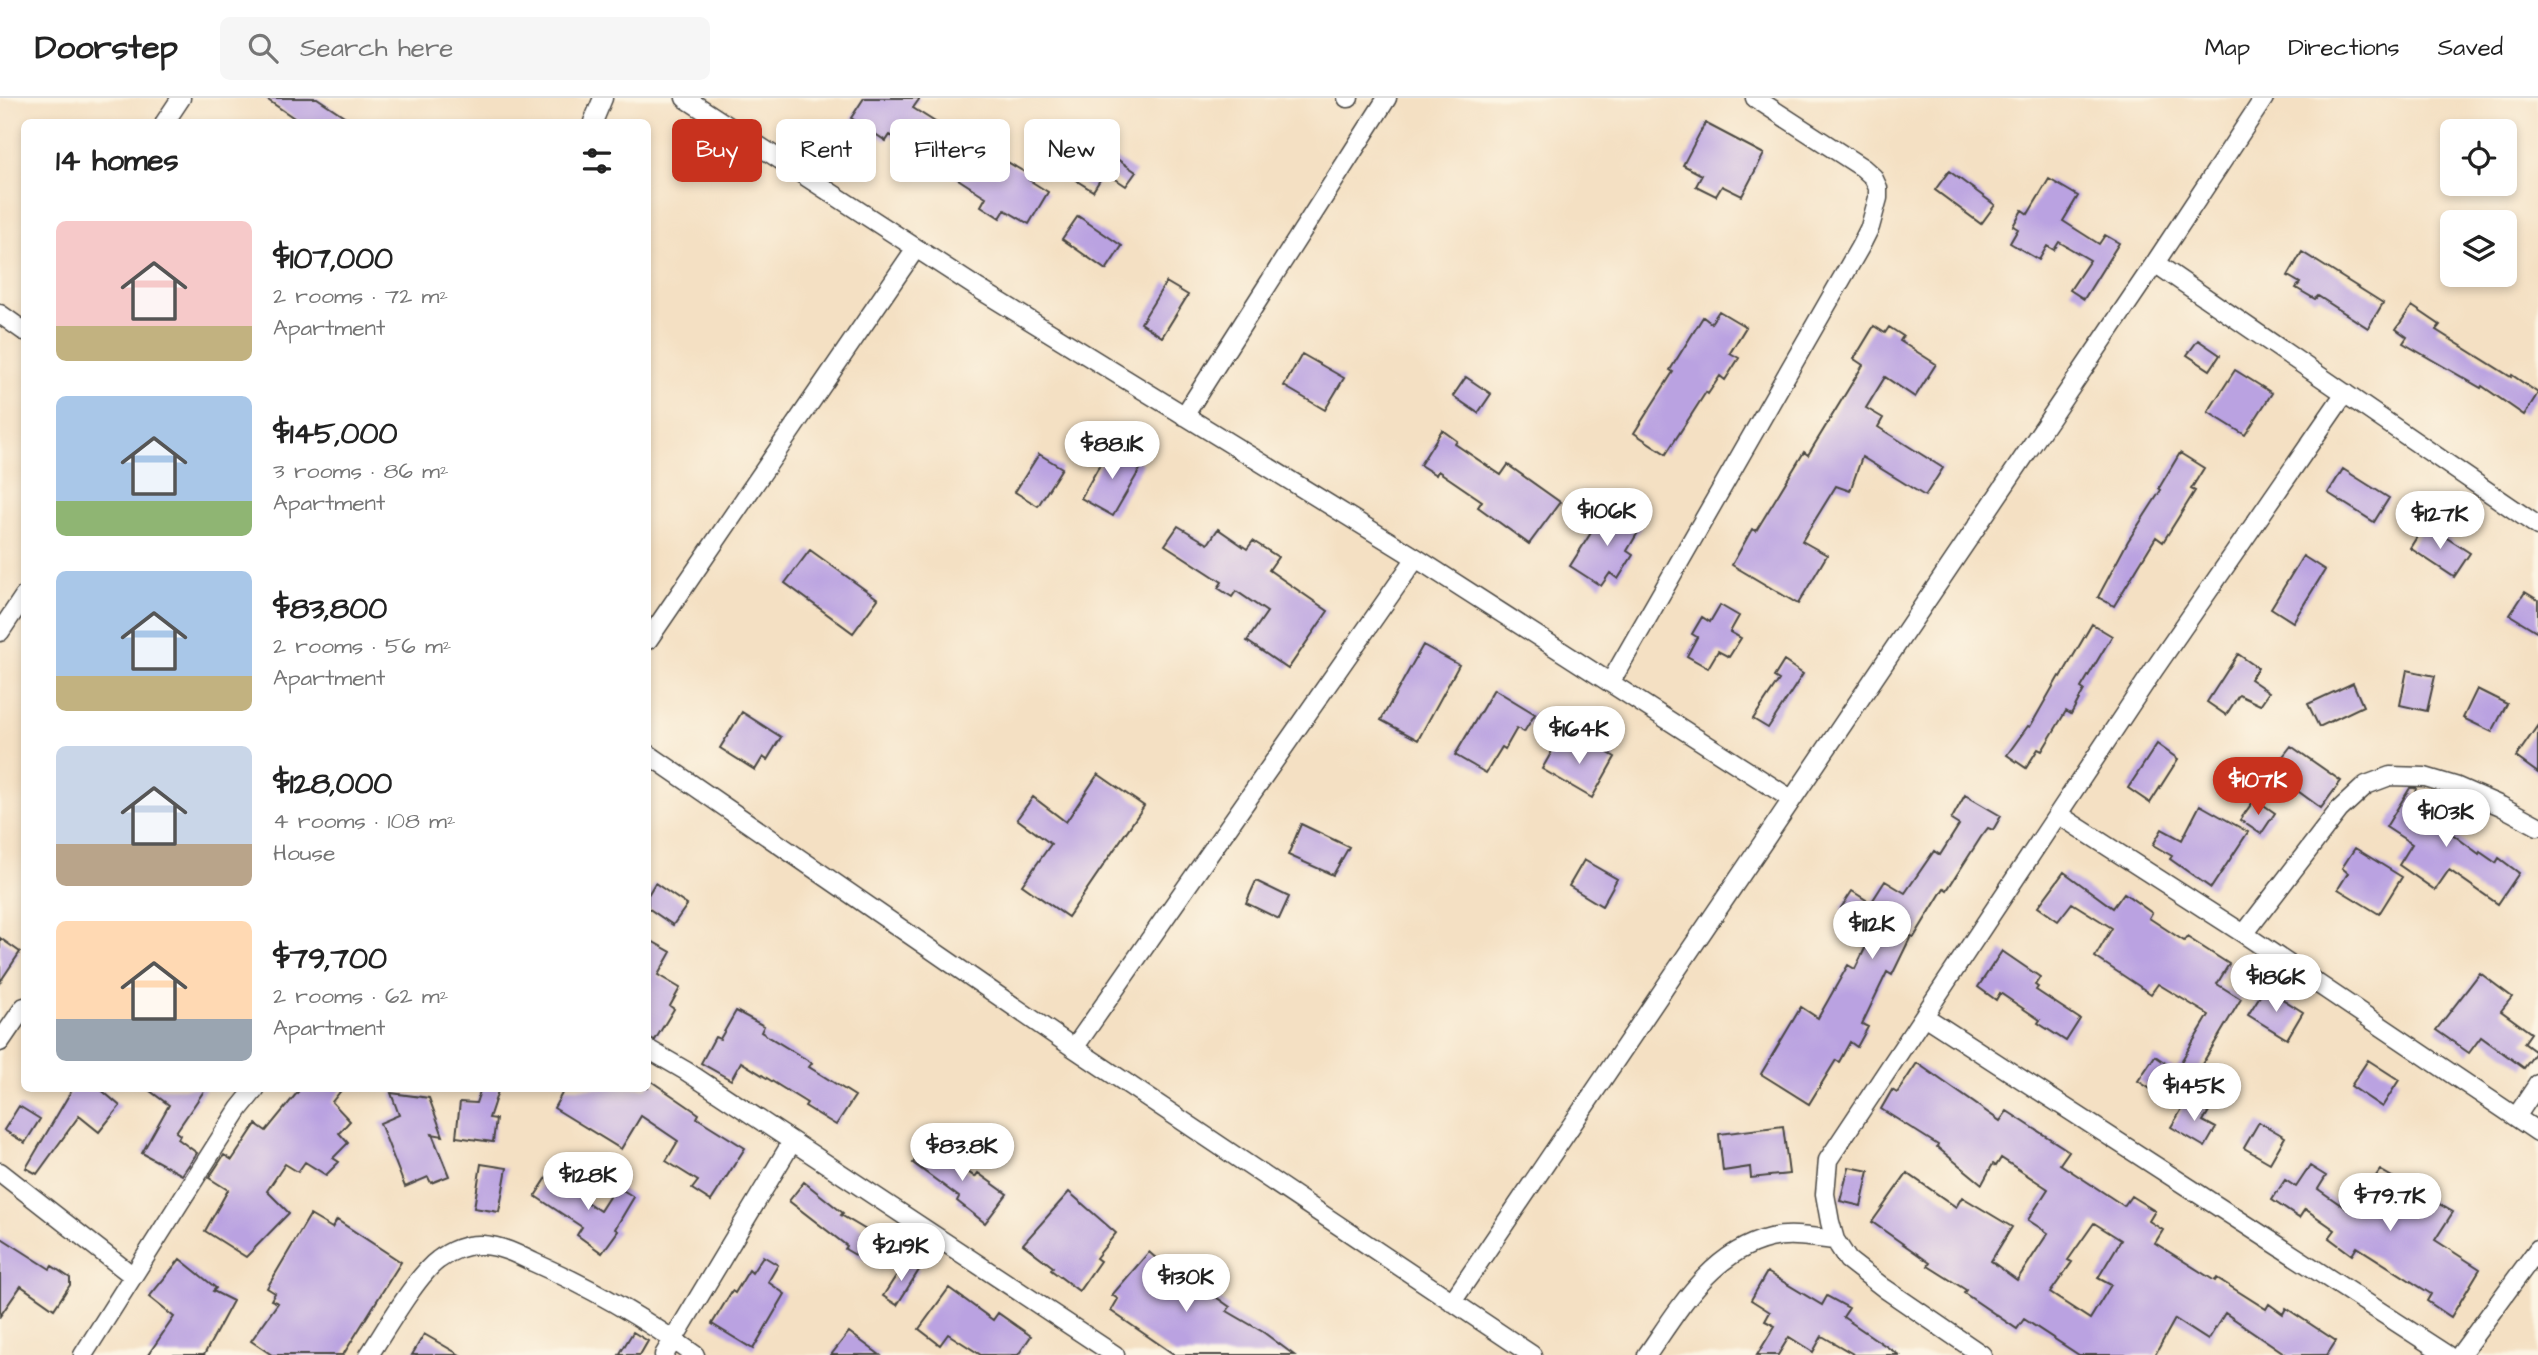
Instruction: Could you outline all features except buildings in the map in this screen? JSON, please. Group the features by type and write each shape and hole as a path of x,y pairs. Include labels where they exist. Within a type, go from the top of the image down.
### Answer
{"street":[{"path":"167,119 181,98"},
{"path":"594,119 603,98"},
{"path":"685,98 916,248 1416,558 1791,799"},
{"path":"1184,416 1387,98"},
{"path":"1610,683 1739,456 1825,312 1860,247 1876,209 1878,188 1873,177 1755,98"},
{"path":"1452,1302 2264,98"},
{"path":"651,636 916,248"},
{"path":"2155,263 2538,526"},
{"path":"0,314 21,329"},
{"path":"1982,1355 1848,1260 1835,1240 1825,1194 1828,1160 2154,671 2345,393"},
{"path":"1074,1048 1416,558"},
{"path":"3,620 21,599"},
{"path":"651,756 1074,1048 1532,1355"},
{"path":"2244,934 2339,810 2365,785 2390,776 2425,777 2455,786 2538,826"},
{"path":"2059,815 2244,934 2538,1132"},
{"path":"0,1042 21,1011"},
{"path":"1924,1016 2447,1355"},
{"path":"651,1051 687,1071 1115,1355"},
{"path":"2516,1117 2538,1084"},
{"path":"83,1355 253,1092"},
{"path":"669,1348 792,1142"},
{"path":"0,1172 133,1276"},
{"path":"1647,1355 1700,1281 1718,1265 1749,1246 1770,1238 1786,1236 1835,1240"},
{"path":"369,1355 436,1261 455,1250 482,1245 508,1250 566,1276 669,1348 695,1355"},
{"path":"2460,1355 2538,1250"}]}
